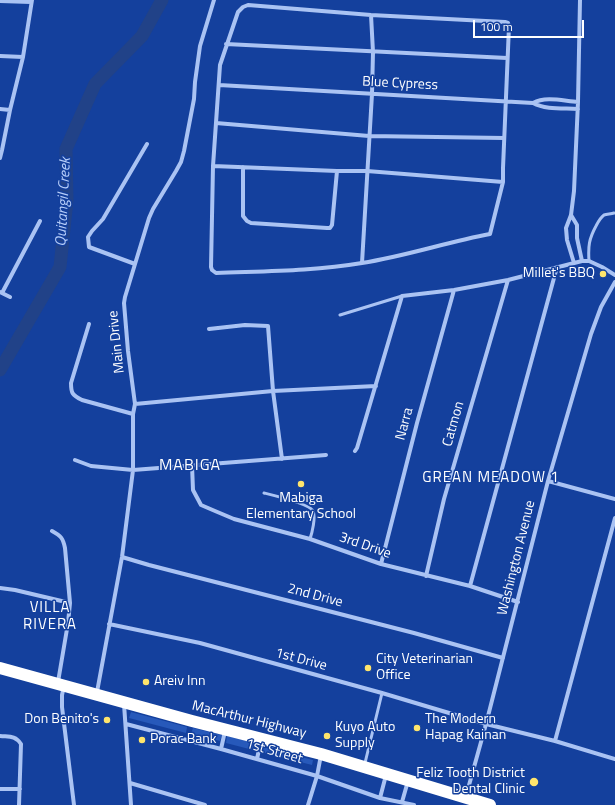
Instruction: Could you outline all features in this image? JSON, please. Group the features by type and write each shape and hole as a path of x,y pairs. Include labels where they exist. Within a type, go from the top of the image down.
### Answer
{"highway":[{"name":"MacArthur Highway","path":"0,668 96,695 321,754 490,805"}],"street":[{"path":"0,0 31,1 22,57 0,158"},
{"name":"Main Drive","path":"96,695 122,557 133,470 133,414 135,404 128,351 124,303 149,218 183,156 194,99 194,82 200,46 214,0"},
{"path":"574,263 567,240 566,228 571,215 574,191 578,109 580,0"},
{"path":"248,5 371,15 508,23 503,182 490,234 473,237 402,256 362,263 306,269 216,273 210,267 213,166 220,65 226,44 238,12 248,5"},
{"path":"362,263 372,94 371,15"},
{"path":"226,44 508,58"},
{"path":"0,56 22,57"},
{"name":"Blue Cypress","path":"219,85 506,102 533,103 538,100 545,99 578,102"},
{"path":"533,103 539,106 578,109"},
{"path":"0,109 10,110"},
{"path":"216,123 369,136 504,138"},
{"path":"135,264 89,247 88,237 102,219 147,144"},
{"path":"213,166 367,171 503,182"},
{"path":"243,167 243,216 251,224 327,228 330,228 332,225 337,171"},
{"path":"571,215 577,225 577,238 582,262"},
{"path":"10,297 1,292 40,222"},
{"path":"355,451 376,386 402,296 454,290 508,280 574,263 589,261 615,275"},
{"path":"470,586 557,267"},
{"name":"Catmon","path":"426,576 444,499 508,280"},
{"name":"Washington Avenue","path":"473,801 486,724 548,481 600,307 615,282"},
{"name":"Narra","path":"381,564 417,422 454,290"},
{"path":"89,324 71,383 71,391 75,396 82,400 133,414"},
{"path":"209,329 268,326 273,391 282,459"},
{"path":"135,404 273,391 376,386"},
{"path":"75,460 91,466 133,470 326,455"},
{"name":"3rd Drive","path":"192,465 193,490 201,505 234,519 310,539 381,564 470,586 518,602"},
{"path":"548,481 615,498"},
{"path":"555,741 615,518"},
{"path":"52,531 63,540 70,603 61,684 62,707 74,805"},
{"name":"2nd Drive","path":"122,557 414,633 503,658"},
{"path":"0,588 70,603"},
{"name":"1st Drive","path":"109,624 200,643 615,759"},
{"path":"124,702 131,805"},
{"name":"1st Street","path":"126,724 317,776 380,798 414,805"},
{"path":"221,749 226,729"},
{"path":"0,736 14,737 21,744 19,805"},
{"path":"257,759 262,738"},
{"path":"308,805 317,776 321,754"},
{"path":"380,798 386,774"},
{"path":"402,802 408,781"},
{"path":"130,783 205,805"},
{"path":"0,789 20,789"}],"lane":[{"path":"589,261 588,251 590,238 594,230 604,215 614,213"},
{"path":"340,315 402,296"},
{"path":"264,493 304,504 312,509 314,513 310,539"},
{"path":"364,767 382,693"}],"shaded area":[{"path":"131,712 187,727 186,733 129,718"},
{"path":"193,728 222,735 220,741 191,734"},
{"path":"227,736 259,744 257,751 226,743"},
{"path":"263,747 313,760 312,765 261,752"}],"waterway":[{"name":"Quitangil Creek","path":"0,370 60,267 67,200 66,149 95,84 142,36 162,0"}],"place":[{"name":"Millet's BBQ","path":"603,274"},
{"name":"Mabiga Elementary School","path":"301,484"},
{"name":"City Veterinarian Office","path":"368,668"},
{"name":"Areiv Inn","path":"146,682"},
{"name":"Don Benito's","path":"107,720"},
{"name":"The Modern Hapag Kainan","path":"417,728"},
{"name":"Kuyo Auto Supply","path":"327,736"},
{"name":"Porac Bank","path":"142,740"},
{"name":"Feliz Tooth District Dental Clinic","path":"534,782"}],"district":[{"name":"MABIGA","path":"190,466"},
{"name":"GREAN MEADOW 1","path":"491,478"},
{"name":"VILLA RIVERA","path":"50,616"}]}
